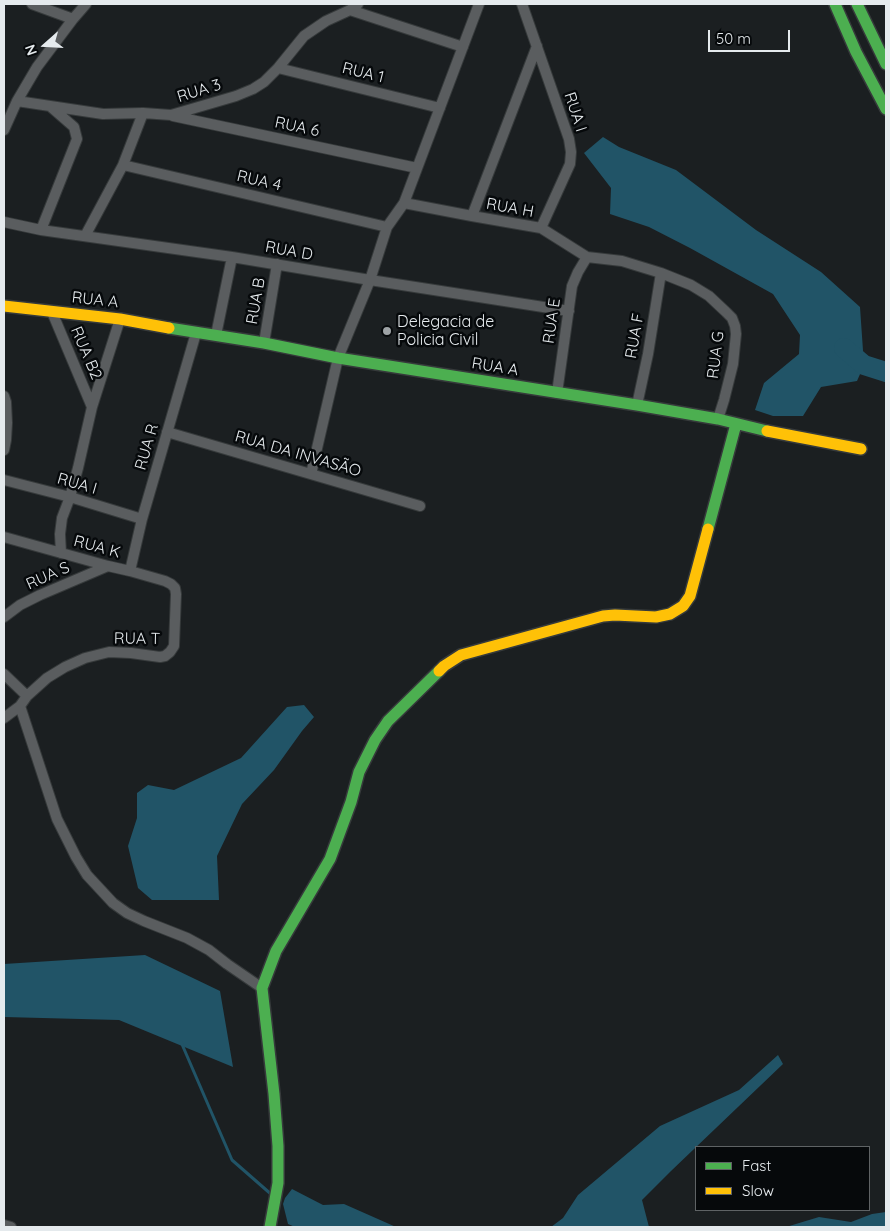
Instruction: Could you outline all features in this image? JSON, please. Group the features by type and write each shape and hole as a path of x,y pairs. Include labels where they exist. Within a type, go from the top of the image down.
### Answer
{"main road":[{"path":"834,4 856,52 886,109"},
{"path":"857,4 886,64"},
{"name":"RUA A","path":"4,306 120,319 264,343 338,358 637,405 718,419 861,449"},
{"path":"271,1222 278,1183 278,1146 262,988 276,950 330,859 359,772 374,740 388,721 444,666 461,655 603,616 656,617 670,614 683,606 690,596 736,424"}],"street":[{"path":"32,4 73,19"},
{"path":"4,130 17,101 37,67 86,4"},
{"path":"310,474 338,358 370,280 388,227 404,203 479,4"},
{"name":"RUA I","path":"522,4 569,139 571,152 570,164 541,228"},
{"path":"354,7 463,48"},
{"name":"RUA 3","path":"17,101 103,114 143,113 171,115 236,96 253,89 264,82 278,68 304,36 326,21 354,7"},
{"path":"472,216 537,46"},
{"name":"RUA 1","path":"278,68 440,108"},
{"path":"41,230 77,140 74,127 50,106"},
{"path":"85,236 123,165 143,113"},
{"name":"RUA 6","path":"171,115 417,168"},
{"name":"RUA 4","path":"123,165 388,227"},
{"name":"RUA H","path":"404,203 541,228 587,257 622,262 661,273"},
{"name":"RUA D","path":"4,222 41,230 232,256 569,311"},
{"path":"216,335 232,256"},
{"name":"RUA E","path":"557,393 572,286 587,257"},
{"name":"RUA B","path":"264,343 277,264"},
{"name":"RUA F","path":"637,405 648,354 661,273"},
{"name":"RUA G","path":"661,273 709,296 732,318 736,334 733,364 718,419"},
{"name":"RUA B2","path":"52,312 92,407"},
{"name":"RUA B2","path":"61,553 60,534 62,518 78,468 92,407 120,319"},
{"name":"RUA R","path":"130,571 142,519 196,333"},
{"path":"4,396 7,423 4,450"},
{"name":"RUA DA INVASÃO","path":"167,432 420,506"},
{"name":"RUA I","path":"4,480 70,497 142,519"},
{"name":"RUA K","path":"4,537 165,581 175,588 176,594"},
{"name":"RUA S","path":"4,617 20,605 40,595 108,566"},
{"name":"RUA T","path":"4,718 20,706 27,696 47,678 85,658 109,652 131,653 160,658 165,656 174,646 176,594"},
{"path":"4,674 27,696"},
{"path":"20,706 57,819 87,875 113,903 127,913 187,938 209,950 262,988"},
{"path":"4,1225 11,1227"}],"water":[{"path":"603,137 619,147 676,170 756,230 821,272 860,307 864,365 857,381 821,387 803,416 773,416 755,410 764,383 799,354 800,335 773,294 649,227 610,214 611,188 584,153"},
{"path":"304,705 314,717 274,770 242,804 217,856 219,900 152,900 138,888 128,846 137,818 137,793 148,785 174,790 241,758 287,707"},
{"path":"145,955 220,991 233,1067 119,1020 4,1017 4,964"},
{"path":"778,1055 783,1064 695,1146 642,1200 649,1227 551,1227 563,1218 578,1195 660,1126 739,1090"},
{"path":"292,1189 323,1205 344,1204 396,1227 295,1227 288,1224 283,1204"},
{"path":"886,1212 886,1227 786,1227 819,1217 851,1222 872,1214"}],"waterway":[{"path":"844,348 864,365 886,372"},
{"path":"181,1042 232,1160 272,1195"}],"traffic: fast":[{"path":"835,4 856,52 886,109"},
{"path":"857,4 886,64"},
{"path":"169,328 264,343 338,358 637,405 718,419 767,431"},
{"path":"708,529 736,424"},
{"path":"270,1227 278,1183 278,1146 262,988 276,951 330,859 351,802 359,772 375,740 388,721 439,671"}],"traffic: slow":[{"path":"4,306 120,319 169,328"},
{"path":"767,431 861,449"},
{"path":"439,671 461,655 603,616 656,617 670,614 683,606 690,596 708,529"}],"place":[{"name":"Delegacia de Policia Civil","path":"387,331"}]}
